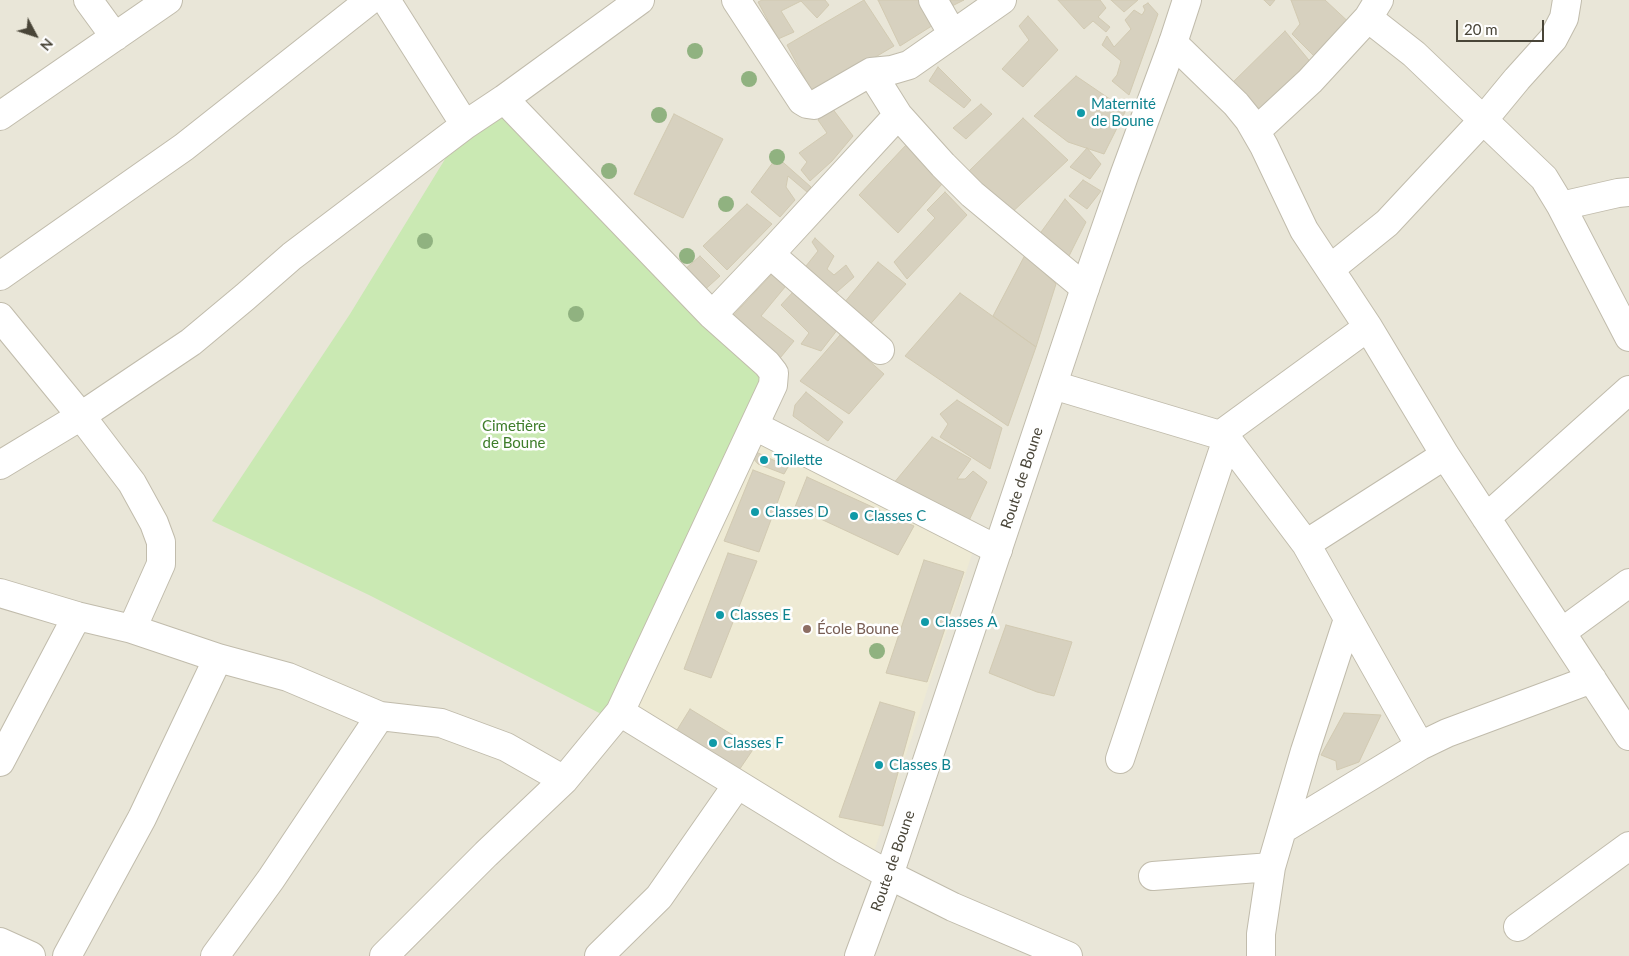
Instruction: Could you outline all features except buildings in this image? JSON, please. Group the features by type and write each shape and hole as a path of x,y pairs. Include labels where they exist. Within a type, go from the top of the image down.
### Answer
{"street":[{"path":"88,0 115,37"},
{"path":"0,115 168,0"},
{"path":"0,276 184,147 370,0"},
{"path":"386,0 465,125"},
{"path":"0,465 81,416 191,342 245,298 292,256 465,125 504,99 640,0"},
{"path":"736,0 802,100 807,104 814,105 871,72 892,70 909,65 952,33 1002,0"},
{"path":"933,0 952,33"},
{"name":"Route de Boune","path":"859,956 889,875 1085,288 1187,0"},
{"path":"1330,269 1387,223 1484,119 1553,39 1564,18 1567,0"},
{"path":"1256,131 1310,81 1373,9 1414,54 1544,178 1562,206 1629,337"},
{"path":"1173,43 1236,104 1256,131 1304,230 1368,327 1445,455 1629,736"},
{"path":"871,72 898,115 943,165 972,194 1085,288"},
{"path":"384,956 486,854 564,780 620,712 773,385 774,373 767,364 712,315 504,99"},
{"path":"712,315 898,115"},
{"path":"1562,206 1629,192"},
{"path":"770,254 880,350"},
{"path":"0,317 81,416 132,483 154,524 161,542 160,564 132,629"},
{"path":"1120,759 1224,437 1368,327"},
{"path":"1053,385 1224,437 1306,544 1420,746"},
{"path":"1486,518 1629,390"},
{"path":"755,426 998,550"},
{"path":"1306,544 1445,455"},
{"path":"1562,632 1629,583"},
{"path":"0,593 77,616 132,629 218,658 288,677 380,716 441,723 506,747 564,780"},
{"path":"0,762 77,616"},
{"path":"1261,956 1261,934 1271,867 1305,751 1348,619"},
{"path":"67,956 142,818 218,658"},
{"path":"1283,829 1420,746 1447,733 1592,679"},
{"path":"620,712 843,849 889,875 953,907 1068,956"},
{"path":"215,956 270,879 380,716"},
{"path":"599,956 659,897 737,784"},
{"path":"1518,927 1629,846"},
{"path":"1153,876 1271,867"},
{"path":"0,942 31,956"}],"shaded area":[{"path":"0,0 1629,0 1629,956 0,956"},
{"name":"École Boune","path":"755,439 974,548 872,858 630,709"}],"green space":[{"name":"Cimetière de Boune","path":"505,115 762,380 611,719 369,595 212,521 350,314 450,151"}],"place":[{"name":"Maternité de Boune","path":"1081,113"},
{"name":"Toilette","path":"764,460"},
{"name":"Classes D","path":"755,512"},
{"name":"Classes C","path":"854,516"},
{"name":"Classes E","path":"720,615"},
{"name":"Classes A","path":"925,622"},
{"name":"École Boune","path":"807,629"},
{"name":"Classes F","path":"713,743"},
{"name":"Classes B","path":"879,765"}]}
